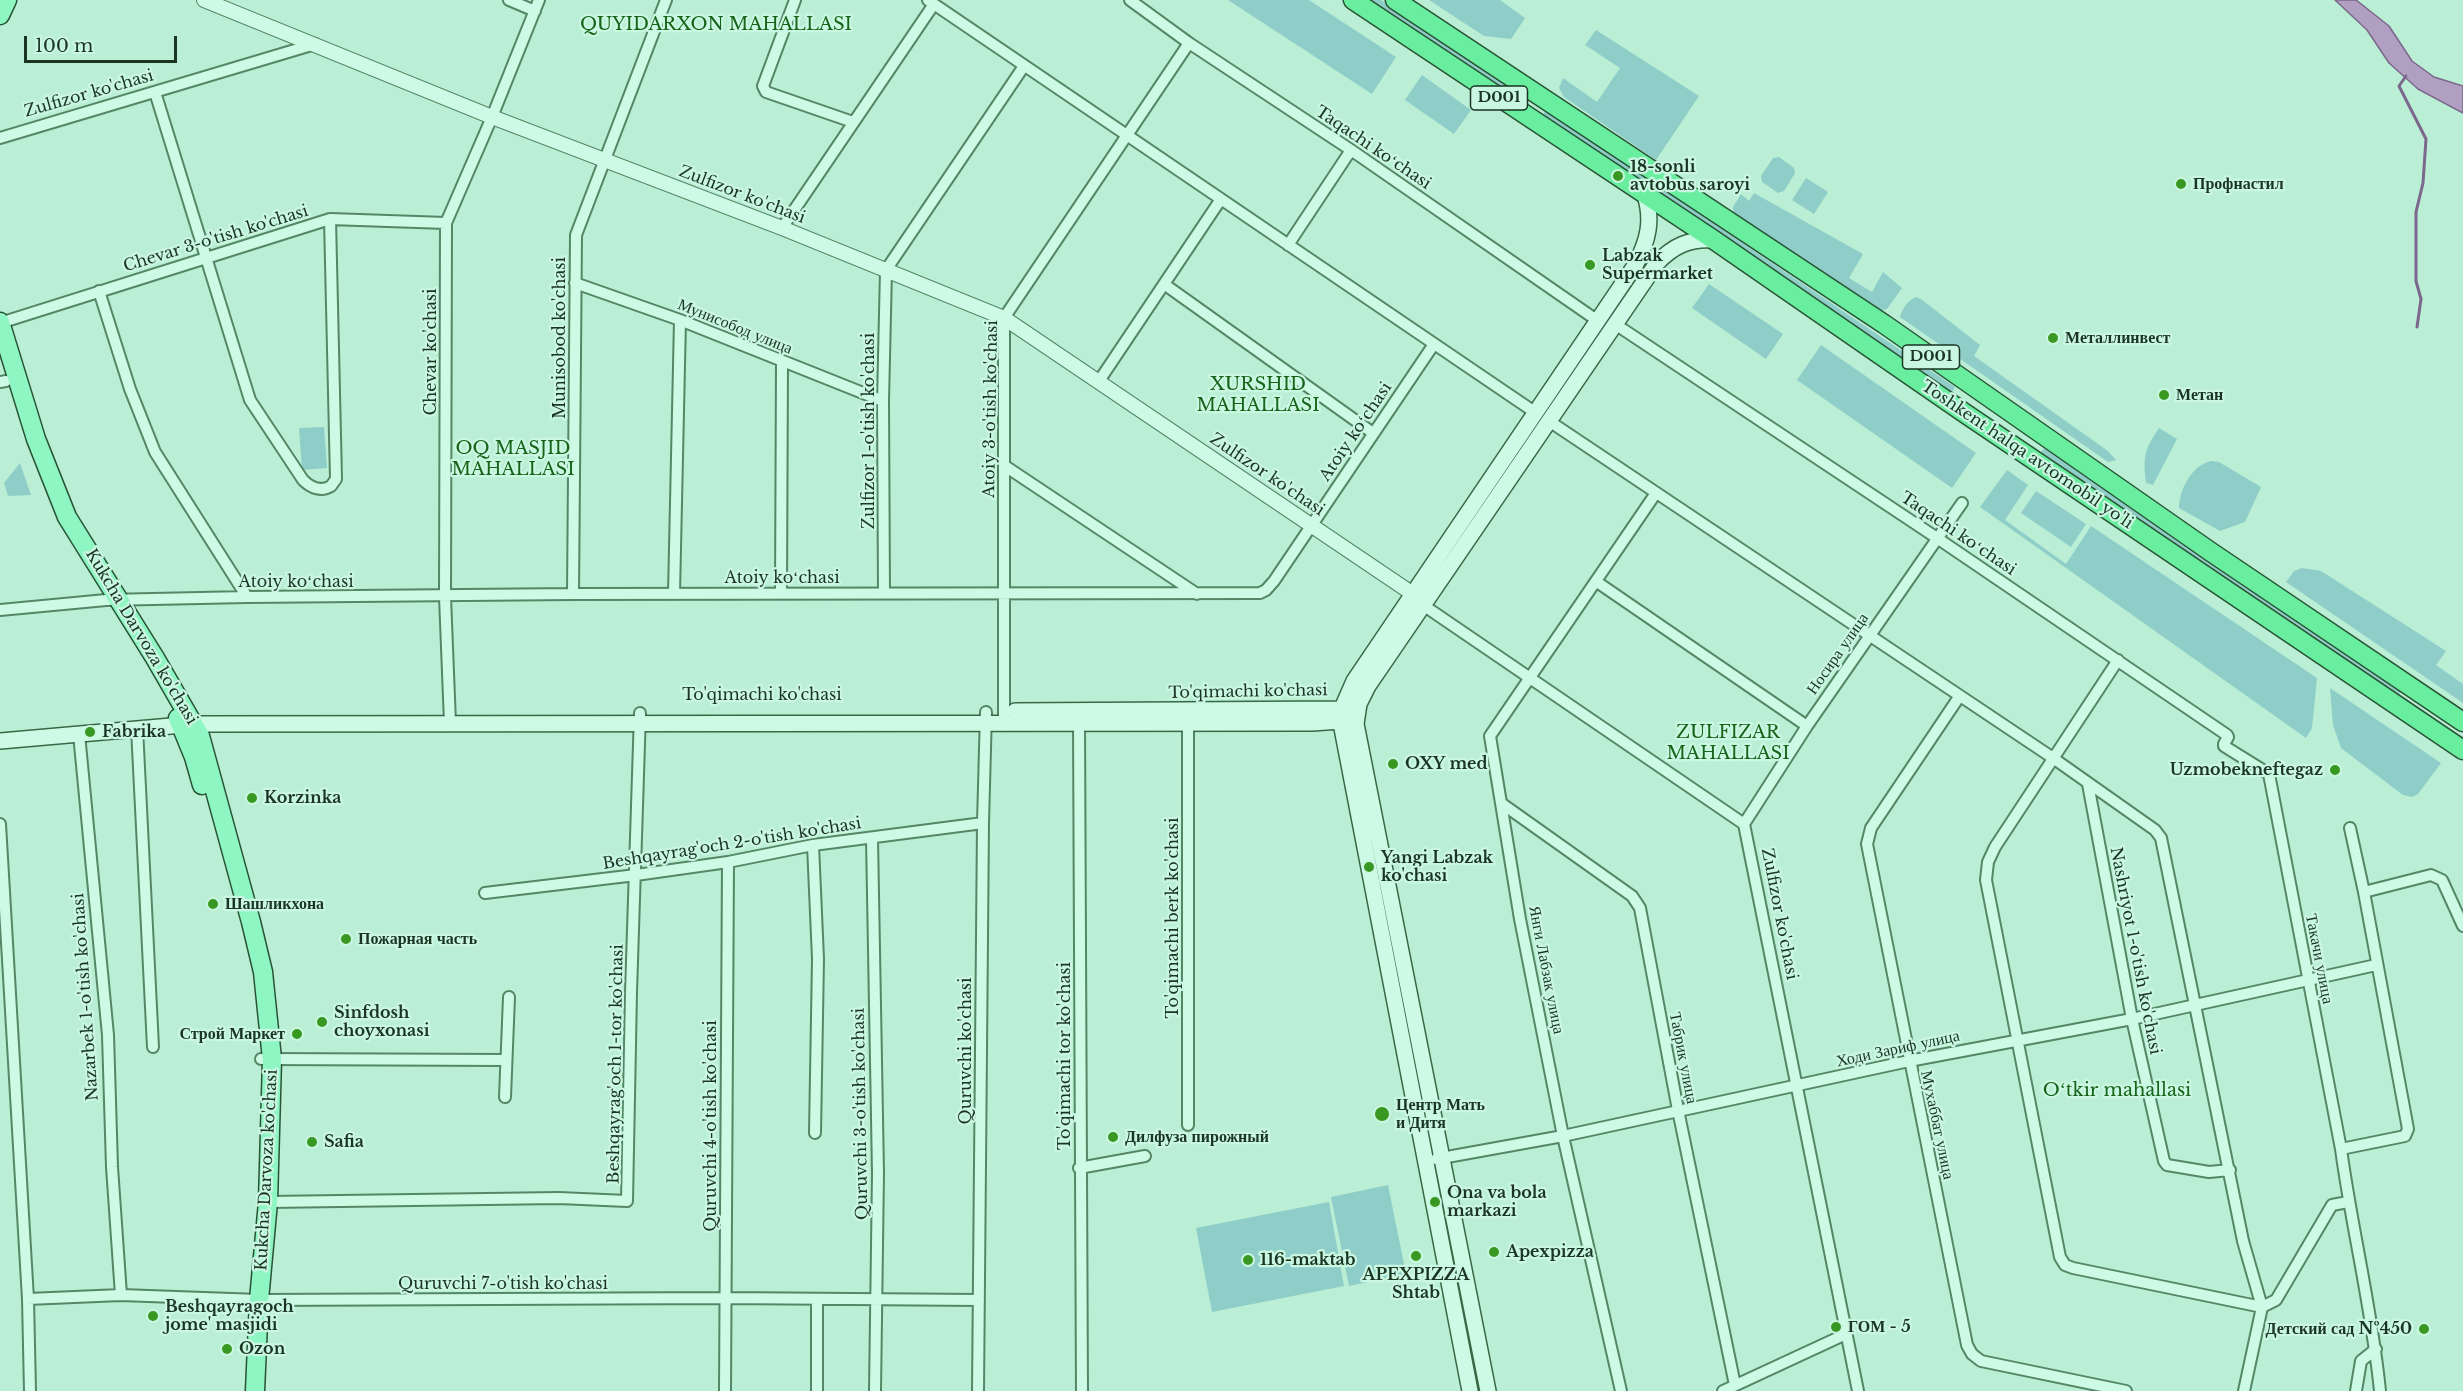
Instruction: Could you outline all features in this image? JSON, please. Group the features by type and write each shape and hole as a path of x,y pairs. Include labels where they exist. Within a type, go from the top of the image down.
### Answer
{"highway":[{"name":"Toshkent halqa avtomobil yo'li","path":"1353,0 1714,240 2023,453 2463,750"},
{"name":"Toshkent halqa avtomobil yo'li","path":"1395,0 1884,324 2463,722"},
{"path":"1524,114 1538,94"},
{"path":"1963,412 1978,390"},
{"path":"2023,453 2039,432"},
{"path":"2418,719 2431,701"}],"main road":[{"path":"0,15 7,0"},
{"path":"1542,417 1598,321 1641,254 1649,231 1649,209 1645,195"},
{"path":"1488,1391 1434,1159 1346,715 1363,695 1418,599 1542,417 1615,324 1657,263 1678,245 1694,240 1714,240"},
{"path":"1630,274 1643,284"},
{"name":"Kukcha Darvoza ko'chasi","path":"0,322 36,439 56,492 113,600"},
{"name":"Kukcha Darvoza ko'chasi","path":"0,362 3,382 53,514 113,600 188,721 194,757 252,967 266,1059 268,1202 244,1391"},
{"name":"To'qimachi ko'chasi","path":"0,741 188,721 1346,715"},
{"name":"To'qimachi ko'chasi","path":"1004,717 1079,722 1188,717"},
{"name":"Kukcha Darvoza ko'chasi","path":"255,1391 254,1300 266,1059"},
{"path":"1434,1159 1470,1391"}],"street":[{"path":"204,0 315,44"},
{"path":"509,0 535,11"},
{"name":"Chevar ko'chasi","path":"450,718 445,597 446,223 539,0"},
{"name":"Munisobod ko'chasi","path":"573,594 576,235 666,0"},
{"path":"795,0 763,87 766,92 853,122"},
{"name":"Taqachi koʻchasi","path":"1130,0 1189,43 1351,150 1598,321"},
{"path":"782,228 931,2 1542,417 2053,758 2155,830 2161,838 2243,1241 2262,1307 2244,1391"},
{"name":"Atoiy 3-o'tish ko'chasi","path":"1004,717 1004,318 1189,43"},
{"name":"Zulfizor ko'chasi","path":"0,138 315,44 492,117 782,228 1004,318 1099,381 1744,824 1858,1391"},
{"path":"886,270 1024,66"},
{"path":"155,92 250,400 303,480 308,486 320,489 331,486 336,479 330,219"},
{"path":"1288,245 1351,150"},
{"path":"1099,381 1221,199"},
{"name":"Chevar 3-o'tish ko'chasi","path":"0,322 330,219 446,223"},
{"name":"Zulfizor 1-o'tish ko'chasi","path":"884,593 883,401 886,270"},
{"name":"Мунисобод улица","path":"575,283 680,320 883,401"},
{"path":"1164,284 1372,433"},
{"path":"99,291 130,389 155,452 247,597"},
{"path":"674,594 680,320"},
{"name":"Taqachi koʻchasi","path":"1615,324 2118,660 2227,735 2224,746 2269,774"},
{"name":"Atoiy koʻchasi","path":"0,610 113,600 247,597 1004,592 1253,594 1266,590 1434,344"},
{"path":"781,593 782,362"},
{"path":"1005,466 1198,594"},
{"name":"Янги Лабзак улица","path":"1621,1391 1563,1136 1520,919 1490,736 1656,493"},
{"name":"Носира улица","path":"1744,824 1868,636 1962,503"},
{"path":"1597,582 1807,726"},
{"path":"2118,660 1995,847 1988,862 1986,880 2062,1262 2073,1268 2262,1307 2276,1299 2332,1205 2348,1202"},
{"name":"Мухаббат улица","path":"1959,697 1871,828 1867,840 1909,1061 1969,1350 1981,1361 2126,1391"},
{"name":"Quruvchi ko'chasi","path":"978,1391 986,717"},
{"name":"To'qimachi berk ko'chasi","path":"1188,717 1188,1125"},
{"name":"Beshqayrag'och 1-tor ko'chasi","path":"268,1202 559,1198 627,1201 640,718"},
{"name":"To'qimachi tor ko'chasi","path":"1079,722 1079,1168 1082,1391"},
{"path":"136,728 153,1047"},
{"name":"Nazarbek 1-o'tish ko'chasi","path":"79,734 108,1035 112,1167 121,1295"},
{"name":"Такачи улица","path":"2269,774 2341,1149 2348,1202 2376,1349 2380,1391"},
{"name":"Nashriyot 1-o'tish ko'chasi","path":"2088,784 2132,1019 2164,1161 2167,1165 2209,1172 2230,1170"},
{"name":"Табрик улица","path":"1501,803 1632,896 1640,908 1678,1110 1735,1385"},
{"name":"Beshqayrag'och 2-o'tish ko'chasi","path":"485,893 636,875 728,862 813,845 983,823"},
{"path":"0,824 28,1299 30,1391"},
{"path":"2341,1149 2405,1136 2407,1133 2364,892 2350,828"},
{"name":"Quruvchi 3-o'tish ko'chasi","path":"872,837 878,1173 875,1391"},
{"path":"813,845 818,959 815,1134"},
{"name":"Quruvchi 4-o'tish ko'chasi","path":"725,1391 728,862"},
{"path":"2364,892 2431,876 2437,877 2442,880 2463,926"},
{"name":"Ходи Зариф улица","path":"1434,1159 1563,1136 1909,1061 2132,1019 2376,965"},
{"path":"505,1097 509,997"},
{"path":"266,1059 506,1060"},
{"path":"1079,1168 1145,1156"},
{"name":"Quruvchi 7-o'tish ko'chasi","path":"28,1299 121,1295 254,1300 725,1298 979,1300"},
{"path":"817,1391 818,1300"},
{"path":"1723,1391 1846,1334"},
{"path":"2356,1391 2361,1361 2376,1349"}],"shaded area":[{"path":"1228,0 1309,0 1396,57 1372,94"},
{"path":"1371,0 1381,0 1513,88 1510,92"},
{"path":"1429,0 1500,0 1525,18 1511,39 1484,36"},
{"path":"2335,0 2356,0 2389,26 2412,61 2434,77 2463,86 2463,113 2418,89 2389,63 2367,30"},
{"path":"1596,30 1699,96 1656,160 1564,97 1559,88 1563,78 1597,102 1620,68 1585,45"},
{"path":"1422,75 1471,110 1454,134 1405,100"},
{"path":"1546,110 1955,387 1952,392 1543,115"},
{"path":"1779,157 1794,168 1795,173 1784,191 1778,193 1762,182 1761,176 1773,158"},
{"path":"1806,178 1828,192 1814,214 1792,200"},
{"path":"1754,193 1863,254 1849,278 1872,292 1883,272 1902,288 1887,309 1877,312 1734,217 1733,207 1741,194 1749,201"},
{"path":"1709,284 1783,334 1766,359 1692,308"},
{"path":"1916,297 1980,345 1974,356 2108,451 2116,460 2108,462 1900,317 1910,300"},
{"path":"1821,345 1976,453 1952,488 1797,380"},
{"path":"324,427 327,468 302,470 299,428"},
{"path":"2159,428 2177,439 2153,485 2146,483 2145,460 2150,442"},
{"path":"2045,447 2403,689 2399,694 2041,452"},
{"path":"2212,461 2219,462 2261,487 2245,522 2220,531 2179,508 2181,493 2188,479 2198,467"},
{"path":"20,463 31,495 8,496 4,483"},
{"path":"2007,470 2028,485 2005,520 2066,564 2091,526 2317,678 2312,728 2306,738 1980,507"},
{"path":"2036,491 2086,524 2071,547 2021,513"},
{"path":"2302,568 2321,571 2446,651 2436,665 2463,684 2463,703 2286,582 2294,571"},
{"path":"2330,688 2441,763 2418,794 2412,797 2403,795 2341,748 2333,725"},
{"path":"1388,1185 1406,1274 1349,1286 1331,1197"},
{"path":"1329,1202 1344,1286 1212,1312 1196,1228"}],"waterway":[{"path":"2406,76 2399,86 2426,139 2423,183 2416,212 2416,281 2421,299 2417,327"}],"place":[{"name":"18-sonli avtobus saroyi","path":"1618,176"},
{"name":"Профнастил","path":"2181,184"},
{"name":"Labzak Supermarket","path":"1590,265"},
{"name":"Металлинвест","path":"2053,338"},
{"name":"Метан","path":"2164,395"},
{"name":"Fabrika","path":"90,732"},
{"name":"OXY med","path":"1393,764"},
{"name":"Uzmobekneftegaz","path":"2335,770"},
{"name":"Korzinka","path":"252,798"},
{"name":"Yangi Labzak ko'chasi","path":"1369,867"},
{"name":"Шашликхона","path":"213,904"},
{"name":"Пожарная часть","path":"346,939"},
{"name":"Sinfdosh choyxonasi","path":"322,1022"},
{"name":"Строй Маркет","path":"297,1034"},
{"name":"Центр Мать и Дитя","path":"1382,1114"},
{"name":"Дилфуза пирожный","path":"1113,1137"},
{"name":"Safia","path":"312,1142"},
{"name":"Ona va bola markazi","path":"1435,1202"},
{"name":"Apexpizza","path":"1494,1252"},
{"name":"APEXPIZZA Shtab","path":"1416,1256"},
{"name":"116-maktab","path":"1248,1260"},
{"name":"Beshqayragoch jome' masjidi","path":"153,1316"},
{"name":"ГОМ - 5","path":"1836,1327"},
{"name":"Детский сад №450","path":"2424,1329"},
{"name":"Ozon","path":"227,1349"}],"district":[{"name":"QUYIDARXON MAHALLASI","path":"716,25"},
{"name":"XURSHID MAHALLASI","path":"1258,395"},
{"name":"OQ MASJID MAHALLASI","path":"513,459"},
{"name":"ZULFIZAR MAHALLASI","path":"1728,743"},
{"name":"Oʻtkir mahallasi","path":"2117,1091"}]}
